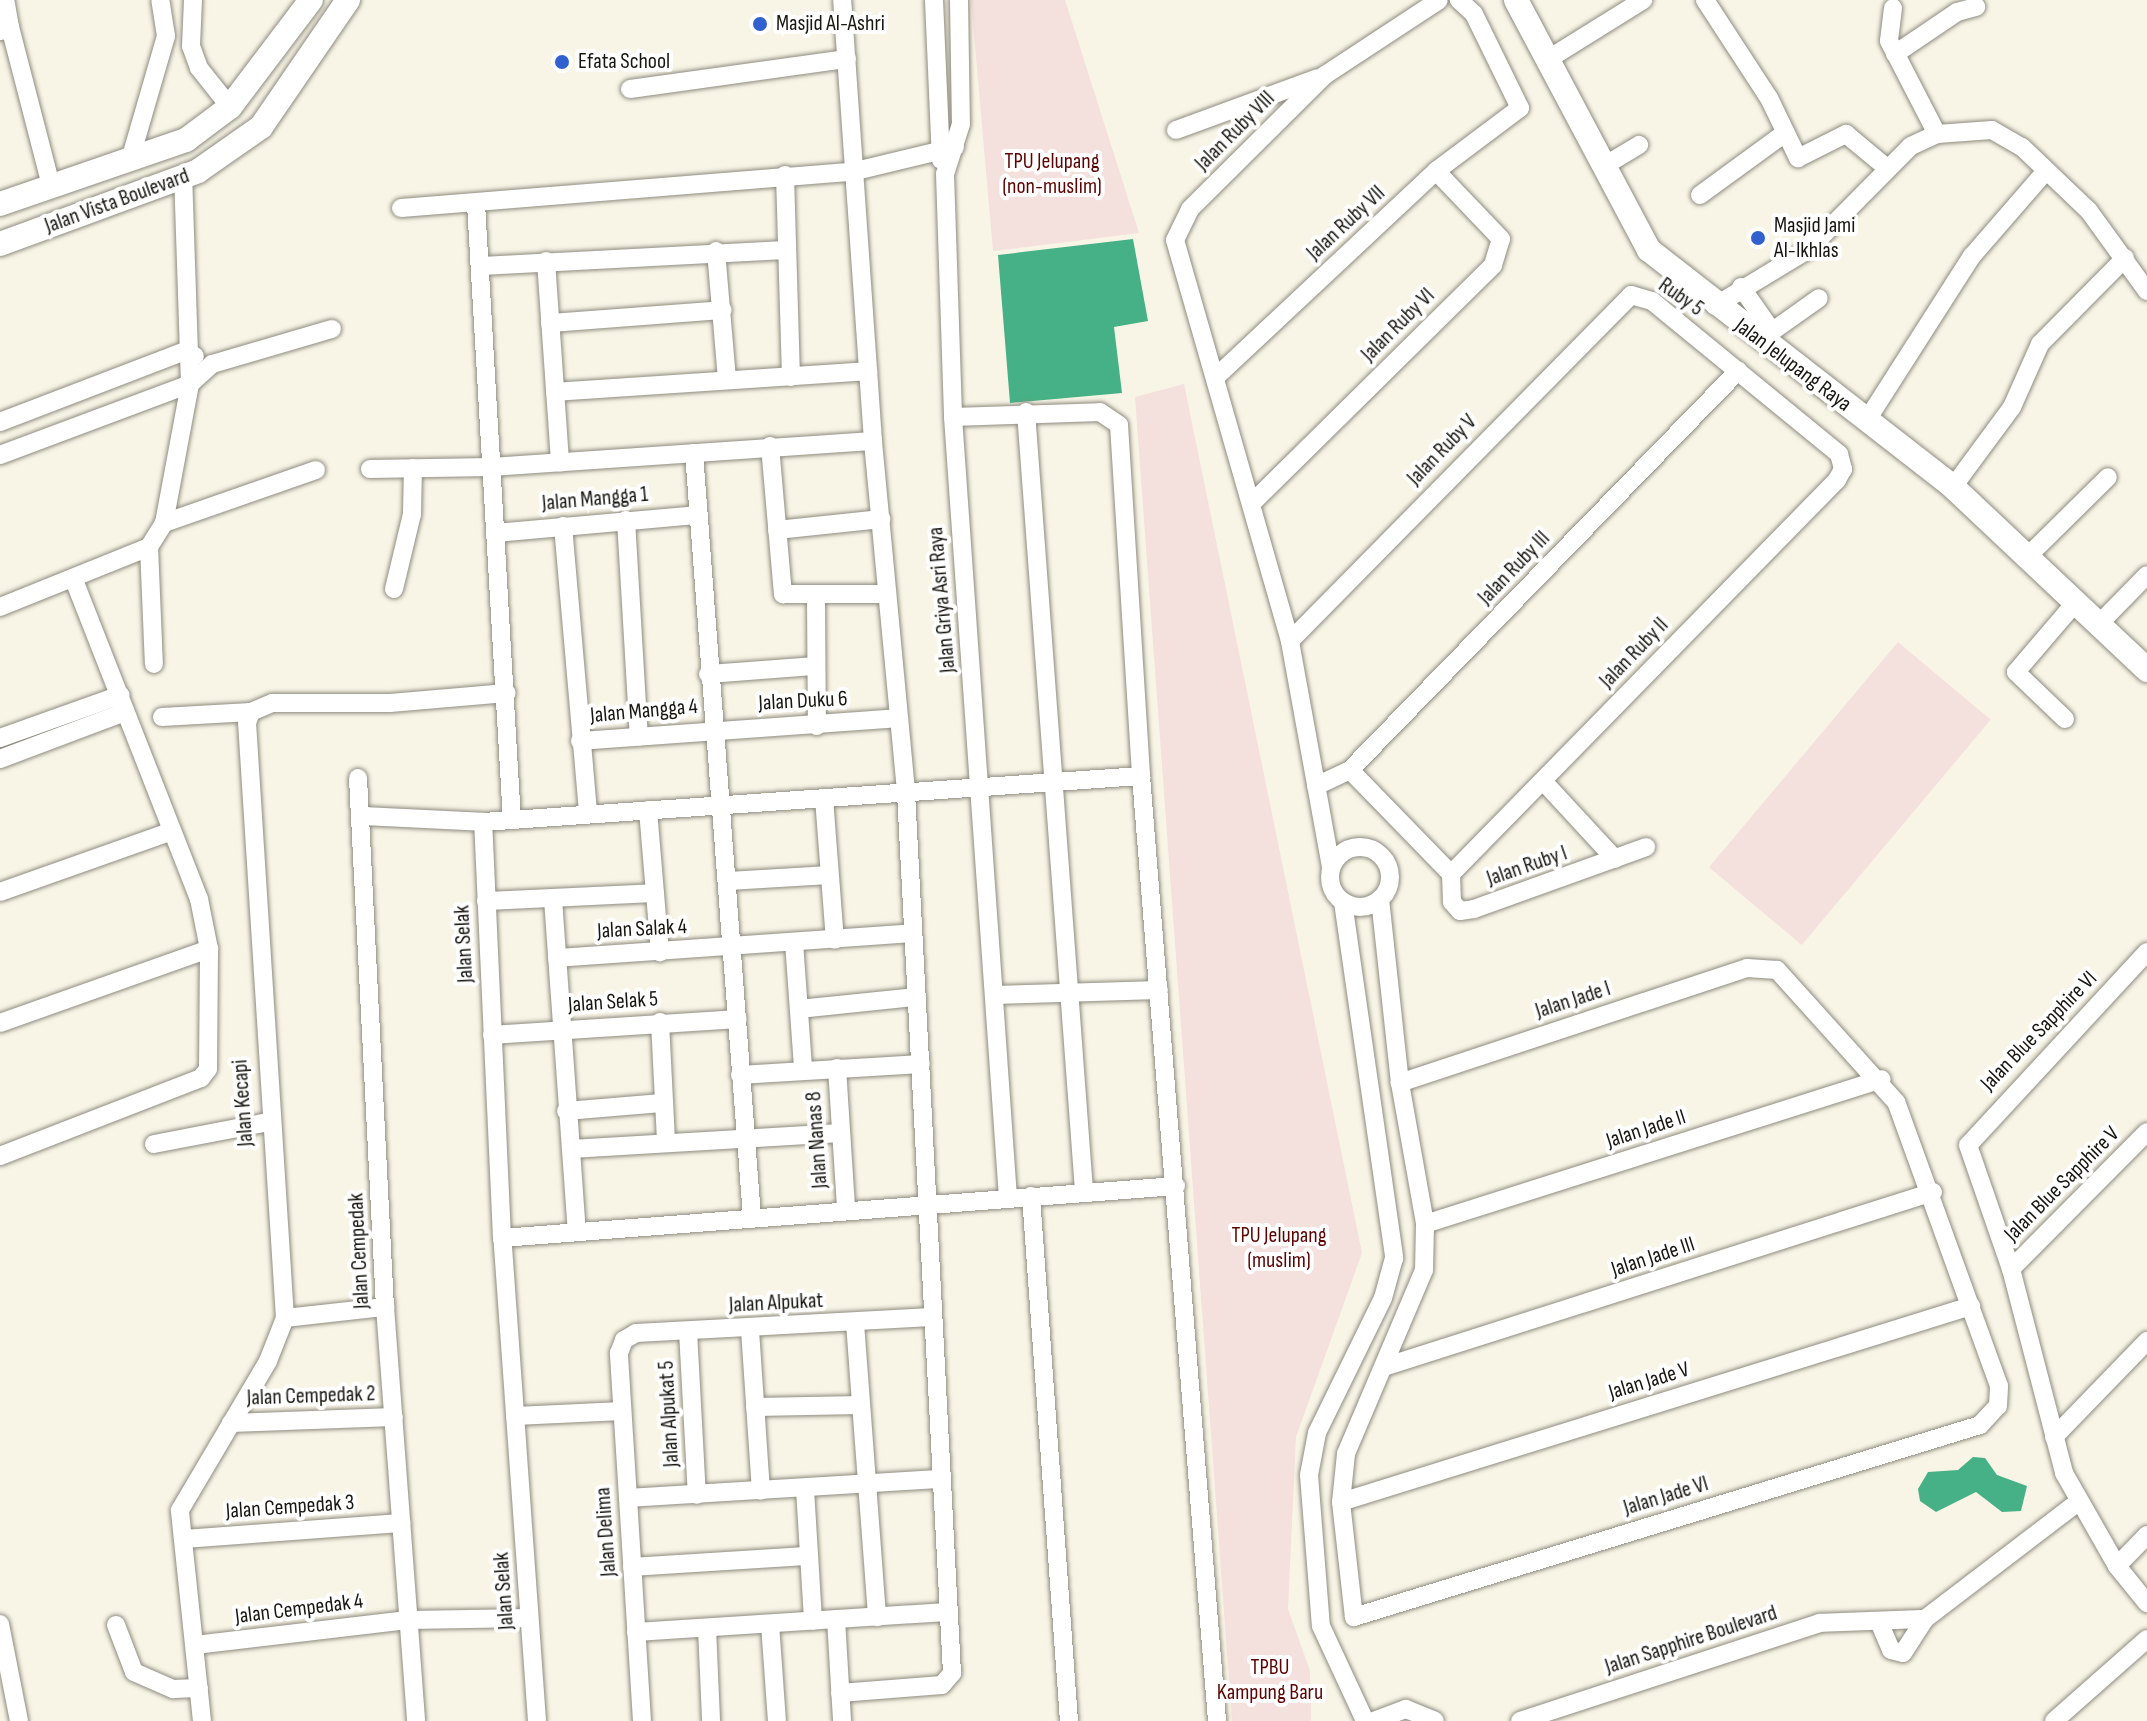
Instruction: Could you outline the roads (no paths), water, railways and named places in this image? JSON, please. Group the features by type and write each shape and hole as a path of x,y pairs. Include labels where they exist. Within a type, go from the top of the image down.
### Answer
{"street":[{"path":"5,0 5,29 51,186"},
{"path":"130,160 166,36 160,0"},
{"path":"193,0 191,46 199,68 230,107 261,127"},
{"name":"Jalan Vista Boulevard","path":"0,204 186,140 230,107 311,0"},
{"name":"Jalan Vista Boulevard","path":"0,244 183,177 261,127 348,0"},
{"path":"840,1693 949,1681 906,791 873,441 842,0"},
{"path":"401,208 852,172 947,149 934,0"},
{"name":"Jalan Griya Asri Raya","path":"959,0 961,119 947,149 945,174 953,417 982,787 1008,1198"},
{"name":"Jalan Ruby VIII","path":"1217,376 1180,259 1179,223 1325,75 1439,0"},
{"name":"Jalan Ruby VII","path":"1217,376 1436,171 1516,115 1521,100 1474,14 1459,0"},
{"name":"Jalan Jelupang Raya","path":"1516,0 1550,58 1643,242 1715,306 1766,336 1953,487 2147,670"},
{"path":"1550,58 1643,0"},
{"path":"1705,0 1769,98 1798,158 1846,134 1887,168"},
{"path":"1895,54 1962,8 1976,7"},
{"path":"1893,8 1888,29 1895,54 1937,134"},
{"path":"630,89 847,59"},
{"name":"Jalan Ruby VIII","path":"1176,130 1325,75"},
{"path":"1715,306 1741,287 1809,249 1887,168 1937,134 1992,130 2089,211 2147,291"},
{"path":"1700,195 1785,133"},
{"path":"0,607 74,580 149,547 164,523 190,384 185,351 183,177 186,140"},
{"path":"1604,166 1639,145"},
{"name":"Jalan Ruby VI","path":"1251,504 1493,265 1501,239 1436,171"},
{"path":"1867,420 1972,256 2045,172"},
{"path":"785,175 791,377"},
{"path":"476,204 507,693 512,820"},
{"path":"481,266 716,251 786,250"},
{"path":"716,251 727,380"},
{"path":"1953,487 2012,407 2040,344 2125,258"},
{"path":"546,261 560,463"},
{"path":"1741,287 1766,336 1819,298"},
{"name":"Ruby 5","path":"1631,295 1652,301 1843,460"},
{"name":"Jalan Ruby V","path":"1290,641 1631,295"},
{"path":"550,323 723,310"},
{"path":"0,455 190,384 212,364 332,329"},
{"path":"0,422 185,351 212,364"},
{"path":"555,392 868,371"},
{"name":"Jalan Ruby III","path":"1316,786 1350,770 1738,371"},
{"path":"1217,376 1290,641 1331,867 1331,886 1343,902 1394,1258 1383,1298 1317,1433 1309,1475 1321,1626 1365,1721"},
{"path":"953,417 1026,412 1100,412 1119,425 1141,776 1217,1721"},
{"path":"1026,412 1084,1191"},
{"path":"370,469 491,467 873,441"},
{"path":"770,446 783,594 816,598 887,594"},
{"path":"694,453 712,730 729,881 731,948 752,1217"},
{"name":"Jalan Ruby II","path":"1451,874 1837,480 1843,460"},
{"path":"394,589 412,514 413,468"},
{"path":"164,523 316,470"},
{"path":"2028,556 2108,477"},
{"name":"Jalan Mangga 1","path":"496,533 698,515"},
{"path":"777,530 881,519"},
{"path":"626,520 639,737"},
{"path":"563,526 588,814"},
{"path":"149,547 154,664"},
{"path":"2097,626 2147,575"},
{"path":"0,1156 206,1073 209,949 199,899 74,580"},
{"path":"816,598 814,666 817,726"},
{"path":"2065,719 2016,672 2074,604"},
{"path":"708,674 814,666"},
{"path":"162,717 251,712 272,703 390,703 507,693"},
{"path":"0,738 123,704"},
{"path":"0,759 123,704"},
{"name":"Jalan Kecapi","path":"251,712 268,1122 285,1318"},
{"name":"Jalan Duku 6","path":"712,730 817,726 898,718"},
{"name":"Jalan Mangga 4","path":"580,741 712,730"},
{"path":"1350,770 1451,874"},
{"path":"362,816 483,822 1141,776"},
{"name":"Jalan Cempedak","path":"358,778 385,1307 416,1721"},
{"path":"1543,781 1615,859"},
{"path":"824,798 835,940"},
{"path":"648,810 660,952"},
{"name":"Jalan Selak","path":"483,822 502,1238 537,1721"},
{"path":"0,892 172,831"},
{"path":"1331,867 1352,847 1380,854 1389,882 1380,899 1400,1083 1425,1224 1417,1297 1346,1454 1341,1502"},
{"name":"Jalan Ruby I","path":"1451,874 1452,902 1460,911 1474,909 1646,847"},
{"path":"729,881 829,875"},
{"path":"486,901 655,893"},
{"path":"553,899 566,1030 566,1111 577,1230"},
{"path":"1343,902 1362,907 1380,899"},
{"name":"Jalan Salak 4","path":"557,958 911,933"},
{"path":"794,942 803,1069"},
{"path":"0,1023 209,949"},
{"name":"Jalan Blue Sapphire VI","path":"2011,1269 1968,1145 2147,952"},
{"name":"Jalan Jade I","path":"1400,1083 1761,964 1792,982 1882,1079"},
{"path":"994,995 1159,990"},
{"path":"799,1009 916,997"},
{"name":"Jalan Selak 5","path":"492,1035 737,1019"},
{"path":"660,1022 666,1142"},
{"path":"740,1075 921,1064"},
{"name":"Jalan Nanas 8","path":"837,1068 846,1209"},
{"path":"1882,1079 1933,1192 1971,1306"},
{"name":"Jalan Jade II","path":"1425,1224 1882,1079"},
{"path":"566,1111 662,1103"},
{"path":"154,1144 268,1122"},
{"name":"Jalan Blue Sapphire V","path":"2011,1269 2147,1132"},
{"path":"571,1149 841,1133"},
{"path":"502,1238 924,1202 1176,1186"},
{"name":"Jalan Jade III","path":"1387,1366 1933,1192"},
{"path":"1031,1196 1069,1721"},
{"path":"2011,1269 2054,1437 2078,1502 2117,1566 2147,1603"},
{"name":"Jalan Jade VI","path":"1341,1502 1354,1617 1991,1417 1999,1386 1971,1306"},
{"name":"Jalan Jade V","path":"1341,1502 1971,1306"},
{"path":"202,1721 183,1539 183,1501 231,1423 285,1318 385,1307"},
{"name":"Jalan Alpukat","path":"624,1340 636,1333 750,1330 932,1317"},
{"path":"855,1323 877,1617"},
{"path":"750,1330 761,1491"},
{"name":"Jalan Alpukat 5","path":"688,1331 697,1495"},
{"name":"Jalan Delima","path":"624,1340 619,1353 642,1721"},
{"path":"2054,1437 2147,1341"},
{"path":"755,1407 861,1405"},
{"path":"515,1416 622,1411"},
{"name":"Jalan Cempedak 2","path":"231,1423 394,1417"},
{"path":"628,1498 941,1479"},
{"path":"805,1489 813,1621"},
{"path":"1880,1624 1891,1650 1903,1653 1925,1619 2078,1502"},
{"name":"Jalan Cempedak 3","path":"183,1539 401,1523"},
{"path":"2117,1566 2147,1535"},
{"path":"632,1567 809,1556"},
{"path":"636,1632 946,1612"},
{"name":"Jalan Cempedak 4","path":"195,1645 408,1620 529,1618"},
{"path":"836,1619 842,1721"},
{"name":"Jalan Sapphire Boulevard","path":"1520,1721 1819,1623 1880,1624 1925,1619"},
{"path":"0,1624 19,1721"},
{"path":"770,1624 777,1721"},
{"path":"116,1625 134,1672 173,1689 199,1688"},
{"path":"707,1628 711,1721"},
{"path":"2054,1721 2147,1639"},
{"path":"1374,1721 1406,1709 1435,1721"}],"place":[{"name":"Masjid Al-Ashri","path":"760,24"},
{"name":"Efata School","path":"562,62"},
{"name":"Masjid Jami Al-Ikhlas","path":"1758,238"}],"park label":[{"name":"TPU Jelupang (non-muslim)","path":"1052,174"},
{"name":"TPU Jelupang (muslim)","path":"1279,1248"},
{"name":"TPBU Kampung Baru","path":"1270,1680"}]}
